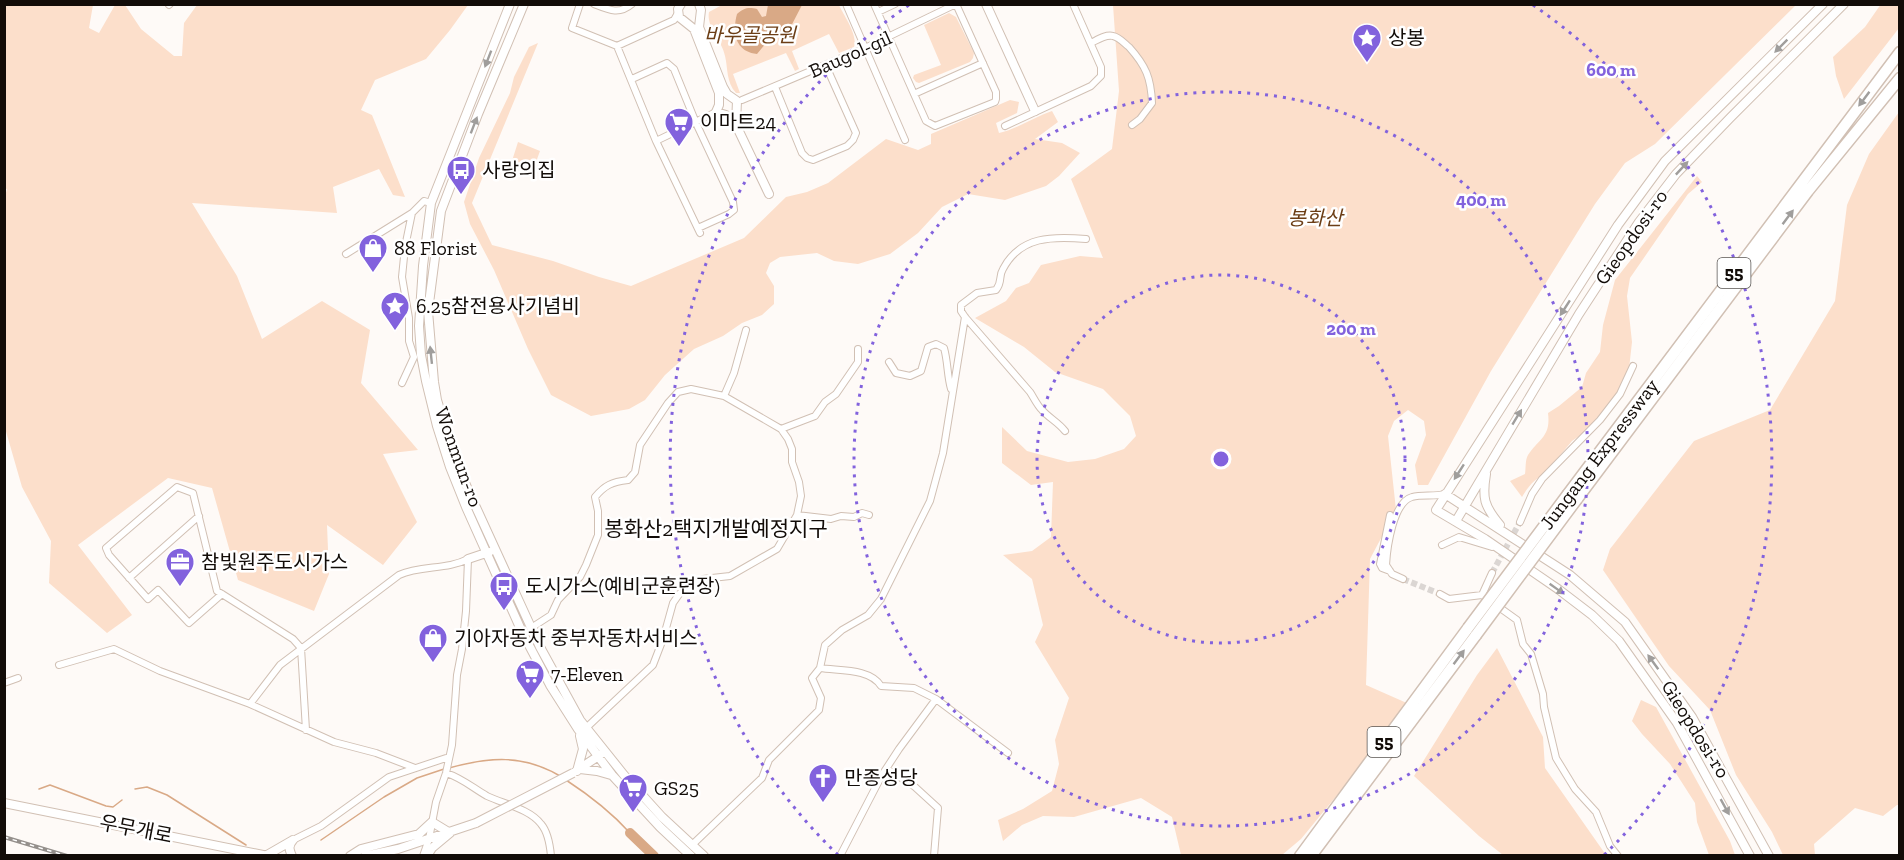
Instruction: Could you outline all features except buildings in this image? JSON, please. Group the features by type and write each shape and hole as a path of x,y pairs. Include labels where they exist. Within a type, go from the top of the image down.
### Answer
{"highway":[{"name":"Jungang Expressway","path":"1300,855 1573,497 1899,52"},
{"name":"Jungang Expressway","path":"1573,497 1786,219 1899,78"},
{"name":"Jungang Expressway","path":"1311,855 1472,632"}],"street":[{"name":"Wonmun-ro","path":"510,4 431,203 420,297 417,356 450,467 582,729"},
{"name":"Wonmun-ro","path":"524,4 441,211 428,311 434,382 442,420 454,457 522,632 550,685 601,754 704,855"},
{"path":"580,4 573,28 617,46 656,141 699,230 729,214 734,210 733,202 672,66 667,63 632,80"},
{"path":"594,4 615,12 626,10 633,4"},
{"path":"846,4 905,140"},
{"path":"874,4 926,121 934,126 995,102 996,99 996,92 956,4"},
{"path":"878,12 895,4"},
{"name":"Baugol-gil","path":"736,103 826,66 956,4"},
{"path":"986,4 1035,111"},
{"path":"1005,126 1091,86 1100,79 1101,67 1073,4"},
{"name":"Gieopdosi-ro","path":"1750,855 1677,723 1619,641 1592,615 1500,550 1436,510 1618,225 1665,161 1823,4"},
{"name":"Gieopdosi-ro","path":"1456,522 1579,314 1639,222 1676,174 1844,4"},
{"path":"680,13 695,23 703,8"},
{"path":"703,8 699,23 701,31 724,91 736,103 736,124"},
{"path":"617,46 680,13"},
{"path":"680,13 694,29 719,93 721,110 736,124 769,194"},
{"path":"1090,43 1107,36 1115,36 1124,42 1146,68 1151,87 1152,104 1132,125"},
{"path":"914,94 983,63"},
{"path":"775,87 802,153 807,158 813,160 847,146 856,133 826,66"},
{"path":"656,141 721,110 724,97 736,103"},
{"path":"721,110 732,115 736,103"},
{"path":"346,254 412,213 424,201 431,203"},
{"path":"402,383 417,356 409,341 409,318 402,277 412,213"},
{"path":"1065,431 1060,424 1043,412 1030,393 965,317 961,311 961,304 977,293 996,290 1001,284 1001,271 1019,248 1032,242 1067,237 1086,239"},
{"path":"692,845 762,778 769,760 819,710 821,698 812,678 820,668 825,645 842,630 868,615 881,599 930,501 943,453 965,317"},
{"path":"724,396 734,373 746,330"},
{"path":"889,362 896,373 910,376 921,371 928,348 936,344 944,348 948,379 953,392"},
{"path":"781,429 815,416 825,402 837,394 858,362 858,349"},
{"path":"1520,522 1532,494 1542,479 1600,420 1620,394 1633,366"},
{"path":"531,628 551,615 558,600 580,578 598,535 598,511 595,497 603,487 614,481 628,480 635,471 640,445 678,392 691,389 724,396 781,429 792,449 792,462 801,496 797,515 777,549 730,576 703,579 680,593 673,603 653,665 582,729 583,749 576,771"},
{"path":"1487,468 1483,491 1484,502 1492,516 1507,533"},
{"path":"222,594 189,623 158,590 148,599 109,555 106,548 177,488 193,494 217,591 222,594 293,639 301,648 306,730"},
{"path":"1403,579 1392,574 1386,565 1395,518 1399,509 1411,497 1433,497 1445,494"},
{"name":"Gieopdosi-ro","path":"1445,494 1570,575 1625,622 1692,717 1769,855"},
{"path":"1433,497 1436,510"},
{"path":"797,515 831,519 841,516 854,517 862,513 869,515"},
{"path":"1390,515 1380,564 1382,568 1390,571"},
{"path":"129,578 199,516"},
{"path":"1442,545 1459,537 1500,550"},
{"path":"250,704 280,664 399,575 459,564 491,551"},
{"path":"425,855 454,730 457,675 466,611 468,559"},
{"path":"1482,595 1492,573"},
{"path":"1440,594 1449,599 1482,595 1517,620 1523,644 1531,654 1543,694 1556,758 1575,789 1596,812 1610,846 1618,855"},
{"path":"59,665 114,649 160,670 250,704 334,742 376,753 415,768"},
{"path":"820,668 870,675 881,686 914,688 936,699 1008,753"},
{"path":"4,683 18,678"},
{"path":"840,855 869,798 899,749 936,699"},
{"name":"Wonmun-ro","path":"601,754 612,775 660,827 691,855"},
{"path":"365,855 398,849 476,823 576,771 601,754"},
{"path":"267,855 321,826 389,777 448,759"},
{"path":"887,769 932,800 938,808 934,855"},
{"path":"576,771 597,771 612,775"},
{"path":"446,772 536,819 547,835 551,855"},
{"name":"우무개로","path":"4,803 223,851 267,855"},
{"path":"432,822 450,833"},
{"path":"350,855 362,849 419,834 432,822"},
{"path":"425,855 450,833"},
{"path":"292,855 289,850 293,840"}],"green space":[{"path":"5,4 93,5 89,28 99,33 115,5 125,5 141,29 174,56 182,56 184,23 197,5 468,5 426,59 375,80 361,110 372,115 405,197 393,195 379,169 333,187 337,213 192,203 237,276 262,339 322,301 370,330 361,383 418,450 383,454 417,522 383,565 327,525 329,574 314,611 238,580 212,488 168,478 78,545 132,615 107,633 49,583 51,541 22,487 5,428 4,200 7,189 4,188"},
{"path":"1881,4 1899,5 1899,28 1844,99 1836,76 1833,57 1865,27"},
{"name":"바우골공원","path":"722,5 839,5 852,31 854,47 839,53 829,34 792,51 799,69 795,71 786,53 733,74 740,93 736,93 729,80 723,50 709,18 709,12"},
{"name":"봉화산","path":"1113,5 1796,5 1655,144 1625,163 1595,204 1491,371 1428,485 1418,485 1415,465 1426,435 1424,421 1408,410 1394,421 1388,436 1396,510 1370,559 1366,685 1409,704 1301,839 1282,855 1181,855 1172,817 1141,798 1074,817 1043,816 1022,825 1003,841 998,820 1023,809 1052,791 1059,764 1055,740 1069,698 1035,642 1043,625 1032,579 1003,555 1032,551 1051,537 1053,482 1031,485 1002,463 1002,427 1027,451 1068,462 1095,459 1124,449 1136,436 1130,416 1103,389 1055,372 1024,347 975,318 1006,301 1016,288 1029,283 1041,265 1080,256 1103,258 1071,179 1112,149 1119,91"},
{"path":"949,13 956,17 974,53 973,58 970,62 919,83 916,82 914,75 941,65 924,25"},
{"path":"538,43 472,203 492,245 553,261 631,286 744,238 786,197 807,192 828,183 886,139 918,150 931,144 931,134 1010,100 1019,102 1017,113 996,123 999,133 1052,111 1058,122 1035,139 1062,143 1080,153 1059,176 1046,186 1005,200 968,194 942,207 918,233 890,254 858,264 834,261 817,253 780,257 770,263 766,273 774,286 774,304 762,315 694,349 665,375 645,400 629,409 591,416 551,395 528,349 494,270 470,224 464,202 479,158 510,93 514,77 529,47"},
{"path":"1899,112 1899,805 1883,816 1855,808 1814,844 1815,855 1783,855 1772,832 1736,775 1710,710 1669,666 1603,570 1610,549 1694,441 1770,410 1835,301 1847,205 1869,154"},
{"path":"518,142 540,151 536,162 530,162 529,166 511,164"},
{"path":"1697,176 1702,182 1688,194 1630,278 1627,296 1632,342 1628,378 1592,427 1572,441 1557,459 1550,472 1533,482 1522,497 1510,481 1525,474 1528,455 1548,427 1548,413 1582,387 1586,373 1600,352 1603,325 1615,280"},
{"path":"1497,648 1543,737 1545,768 1606,855 1503,855 1414,776 1477,675"},
{"path":"1641,700 1656,707 1730,841 1735,855 1709,855 1697,822 1695,803 1670,764 1632,721"}],"shaded area":[{"path":"768,5 802,5 788,32 775,32 757,54 750,52 744,49 737,40 735,28 737,14 744,9 751,8 757,9 762,17 766,16"}],"waterway":[{"path":"449,768 492,760 506,760 533,764 560,776"},
{"path":"321,840 384,797 417,778 444,769"},
{"path":"566,780 616,818 630,833"},
{"path":"39,789 50,785 113,807 122,800"},
{"path":"135,789 147,787 167,795 246,845"},
{"path":"630,833 654,856"}],"tunnel":[{"path":"1492,573 1520,522"},
{"path":"1403,579 1440,594"}],"railway":[{"path":"4,837 67,856"}],"place":[{"name":"상봉","path":"1367,64"},
{"name":"이마트24","path":"679,148"},
{"name":"사랑의집","path":"461,196"},
{"name":"88 Florist","path":"373,274"},
{"name":"6.25참전용사기념비","path":"395,332"},
{"name":"참빛원주도시가스","path":"180,588"},
{"name":"도시가스(예비군훈련장)","path":"504,612"},
{"name":"기아자동차 중부자동차서비스","path":"433,664"},
{"name":"7-Eleven","path":"530,700"},
{"name":"만종성당","path":"823,804"},
{"name":"GS25","path":"633,814"}],"district":[{"name":"봉화산2택지개발예정지구","path":"716,529"}]}
